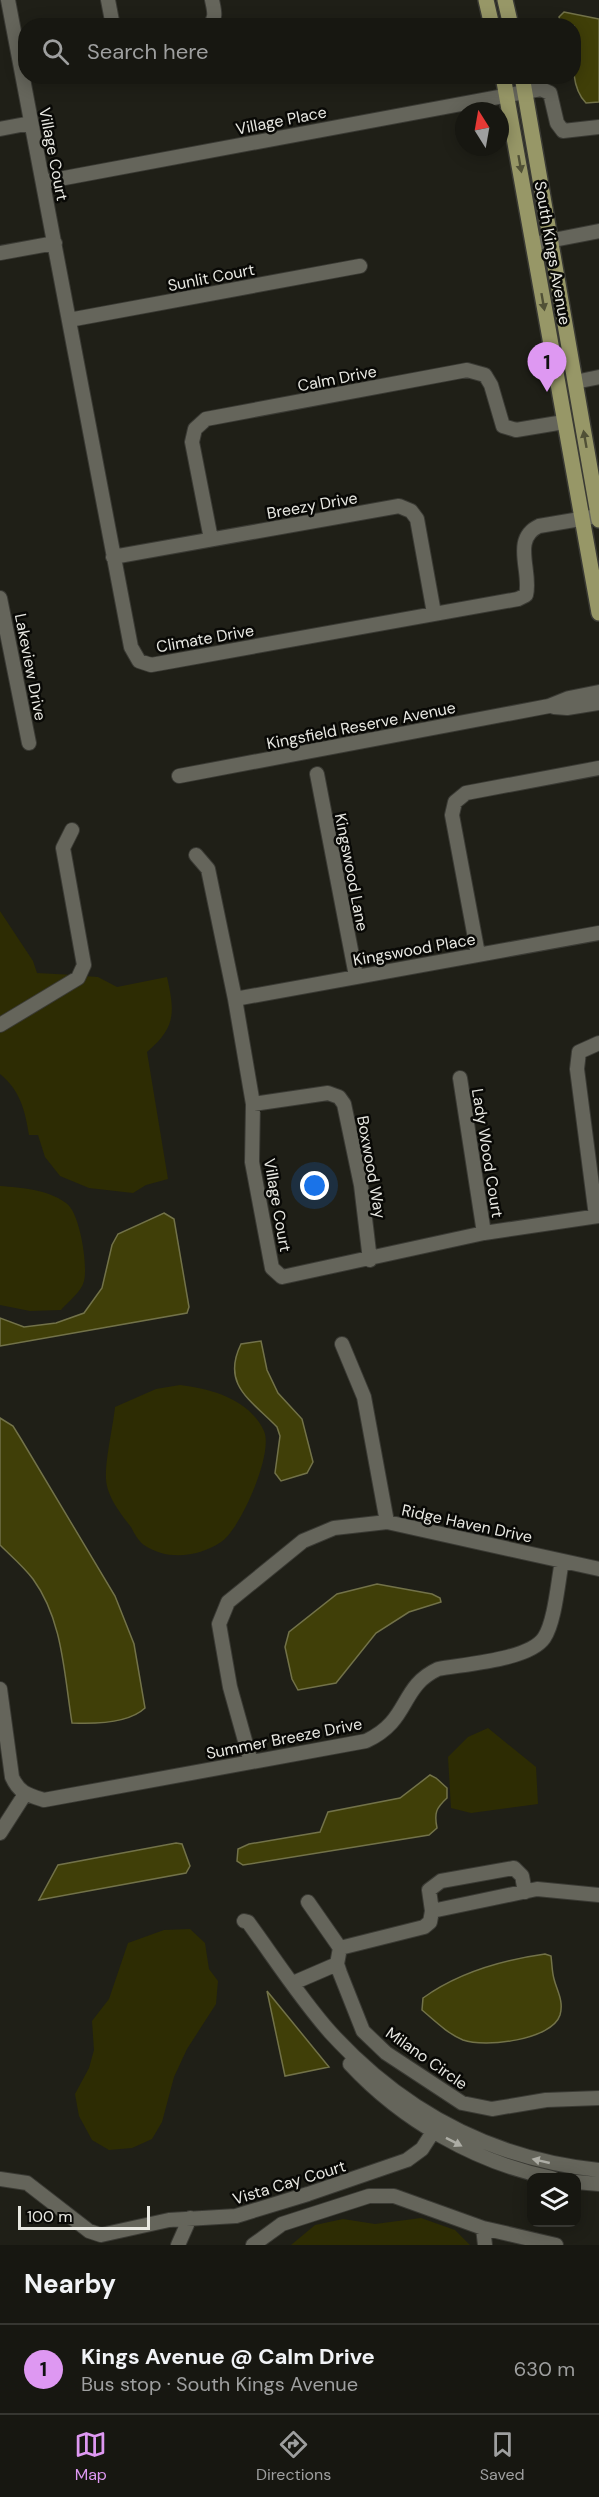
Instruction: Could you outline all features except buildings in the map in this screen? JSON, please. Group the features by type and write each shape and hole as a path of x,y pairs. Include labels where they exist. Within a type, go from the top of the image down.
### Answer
{"main road":[{"path":"486,0 490,18"},
{"path":"505,0 509,18"},
{"name":"South Kings Avenue","path":"505,84 599,612"},
{"name":"South Kings Avenue","path":"523,84 599,518"}],"street":[{"name":"Village Court","path":"8,0 18,41"},
{"path":"108,0 111,18"},
{"path":"211,18 212,0"},
{"name":"Village Court","path":"26,84 31,123 55,243"},
{"path":"523,84 550,93 557,123 563,131 599,127"},
{"name":"Village Place","path":"43,182 507,95 523,84"},
{"path":"0,129 31,123"},
{"path":"533,244 599,231"},
{"path":"0,254 55,243"},
{"name":"Climate Drive","path":"55,243 130,647 134,655 145,664 518,599 526,595 528,586 523,550 525,537 531,530 539,526 581,518 599,518"},
{"name":"Sunlit Court","path":"69,320 360,266"},
{"name":"Calm Drive","path":"211,539 192,442 195,429 206,419 467,370 485,375 491,385 503,426 516,430 564,422"},
{"path":"575,382 599,377"},
{"name":"Breezy Drive","path":"113,557 399,506 411,511 417,519 434,614"},
{"name":"Lakeview Drive","path":"0,598 29,743"},
{"name":"Kingsfield Reserve Avenue","path":"179,776 549,706 599,692"},
{"name":"Kingsfield Reserve Avenue","path":"549,706 567,708 599,703"},
{"path":"478,954 452,816 455,802 466,793 599,768"},
{"name":"Kingswood Lane","path":"317,774 356,976"},
{"path":"0,1025 78,978 84,965 63,848 72,830"},
{"name":"Village Court","path":"196,855 208,869 235,999 253,1104 252,1162 272,1268 282,1277 370,1260 484,1233 598,1216"},
{"name":"Kingswood Place","path":"235,999 599,933"},
{"path":"598,1216 577,1069 579,1052 599,1043"},
{"name":"Lady Wood Court","path":"460,1078 484,1233"},
{"name":"Boxwood Way","path":"253,1104 328,1093 339,1097 344,1104 362,1185 370,1260"},
{"path":"342,1344 364,1397 387,1522"},
{"name":"Ridge Haven Drive","path":"250,1762 232,1695 219,1634 219,1624 228,1602 303,1541 334,1528 387,1522 599,1569"},
{"name":"Summer Breeze Drive","path":"25,1794 44,1800 366,1741 395,1722 411,1690 426,1674 438,1669 531,1650 544,1638 548,1629 562,1561"},
{"path":"0,1689 12,1777 17,1788 25,1794 0,1833"},
{"path":"340,1948 424,1927 430,1922 432,1911 429,1890 441,1881 514,1868 522,1876 525,1892"},
{"path":"432,1911 537,1889 599,1895"},
{"path":"296,1987 323,1978 339,1969 340,1948 308,1902"},
{"path":"536,2173 481,2156 437,2126 388,2099 340,2054 243,1926 244,1921 248,1922 328,2030 364,2066 437,2126 519,2156 599,2170"},
{"name":"Milano Circle","path":"339,1969 363,2031 386,2053 462,2103 492,2109 546,2100 599,2098"},
{"name":"Vista Cay Court","path":"0,2179 27,2183 89,2232 101,2235 190,2218 236,2216 392,2168 422,2149 437,2126"},
{"path":"581,2182 599,2184"},
{"path":"253,2245 282,2224 369,2196 394,2196 483,2228 556,2245"},
{"path":"178,2245 190,2218"},
{"path":"483,2228 485,2245"}],"shaded area":[{"path":"564,12 599,19 599,102 586,103 576,84 581,84 581,18 559,17"},
{"path":"0,911 33,961 37,973 74,975 0,1020"},
{"path":"84,976 98,977 117,987 167,977 172,1010 171,1019 163,1035 147,1052 168,1179 146,1185 133,1193 89,1188 60,1176 45,1157 38,1135 29,1135 26,1117 17,1094 0,1074 0,1031"},
{"path":"0,1186 34,1190 51,1195 59,1198 71,1208 79,1228 84,1252 85,1274 83,1285 61,1310 30,1311 0,1305"},
{"path":"164,1213 174,1219 189,1307 187,1313 0,1346 0,1318 24,1327 56,1323 84,1313 102,1288 112,1245 118,1234"},
{"path":"261,1341 267,1370 278,1393 302,1419 313,1462 307,1473 281,1481 275,1473 280,1436 277,1427 242,1391 235,1370 241,1344"},
{"path":"180,1385 205,1389 239,1403 257,1420 264,1431 266,1442 260,1473 246,1507 229,1535 203,1551 173,1555 153,1550 138,1540 112,1499 107,1486 106,1471 115,1407 156,1389"},
{"path":"0,1418 13,1426 115,1596 134,1644 145,1708 130,1717 100,1723 72,1723 61,1648 51,1612 33,1579 0,1545"},
{"path":"377,1584 432,1594 440,1598 441,1602 409,1612 376,1633 336,1683 298,1690 292,1679 285,1647 289,1632 337,1594"},
{"path":"488,1728 536,1767 538,1804 471,1813 451,1808 448,1757 468,1737"},
{"path":"430,1775 447,1788 447,1798 437,1811 437,1828 429,1835 243,1865 237,1861 238,1849 249,1844 320,1832 328,1812 400,1798"},
{"path":"176,1843 182,1844 190,1866 186,1873 39,1900 58,1865"},
{"path":"190,1929 205,1943 209,1969 218,1981 216,2004 187,2049 174,2077 162,2122 152,2139 132,2148 109,2150 92,2140 79,2116 75,2094 89,2068 94,2050 92,2021 109,1999 128,1943 164,1930"},
{"path":"545,1954 551,1956 553,1976 561,2005 560,2015 545,2031 517,2040 473,2042 452,2034 422,2010 423,1998 466,1974 481,1968"},
{"path":"267,1991 329,2067 285,2076"},
{"path":"421,2218 455,2230 470,2245 291,2245 315,2225 343,2219 375,2224"}],"place":[{"name":"Kings Avenue @ Calm Drive","path":"547,392"}]}
